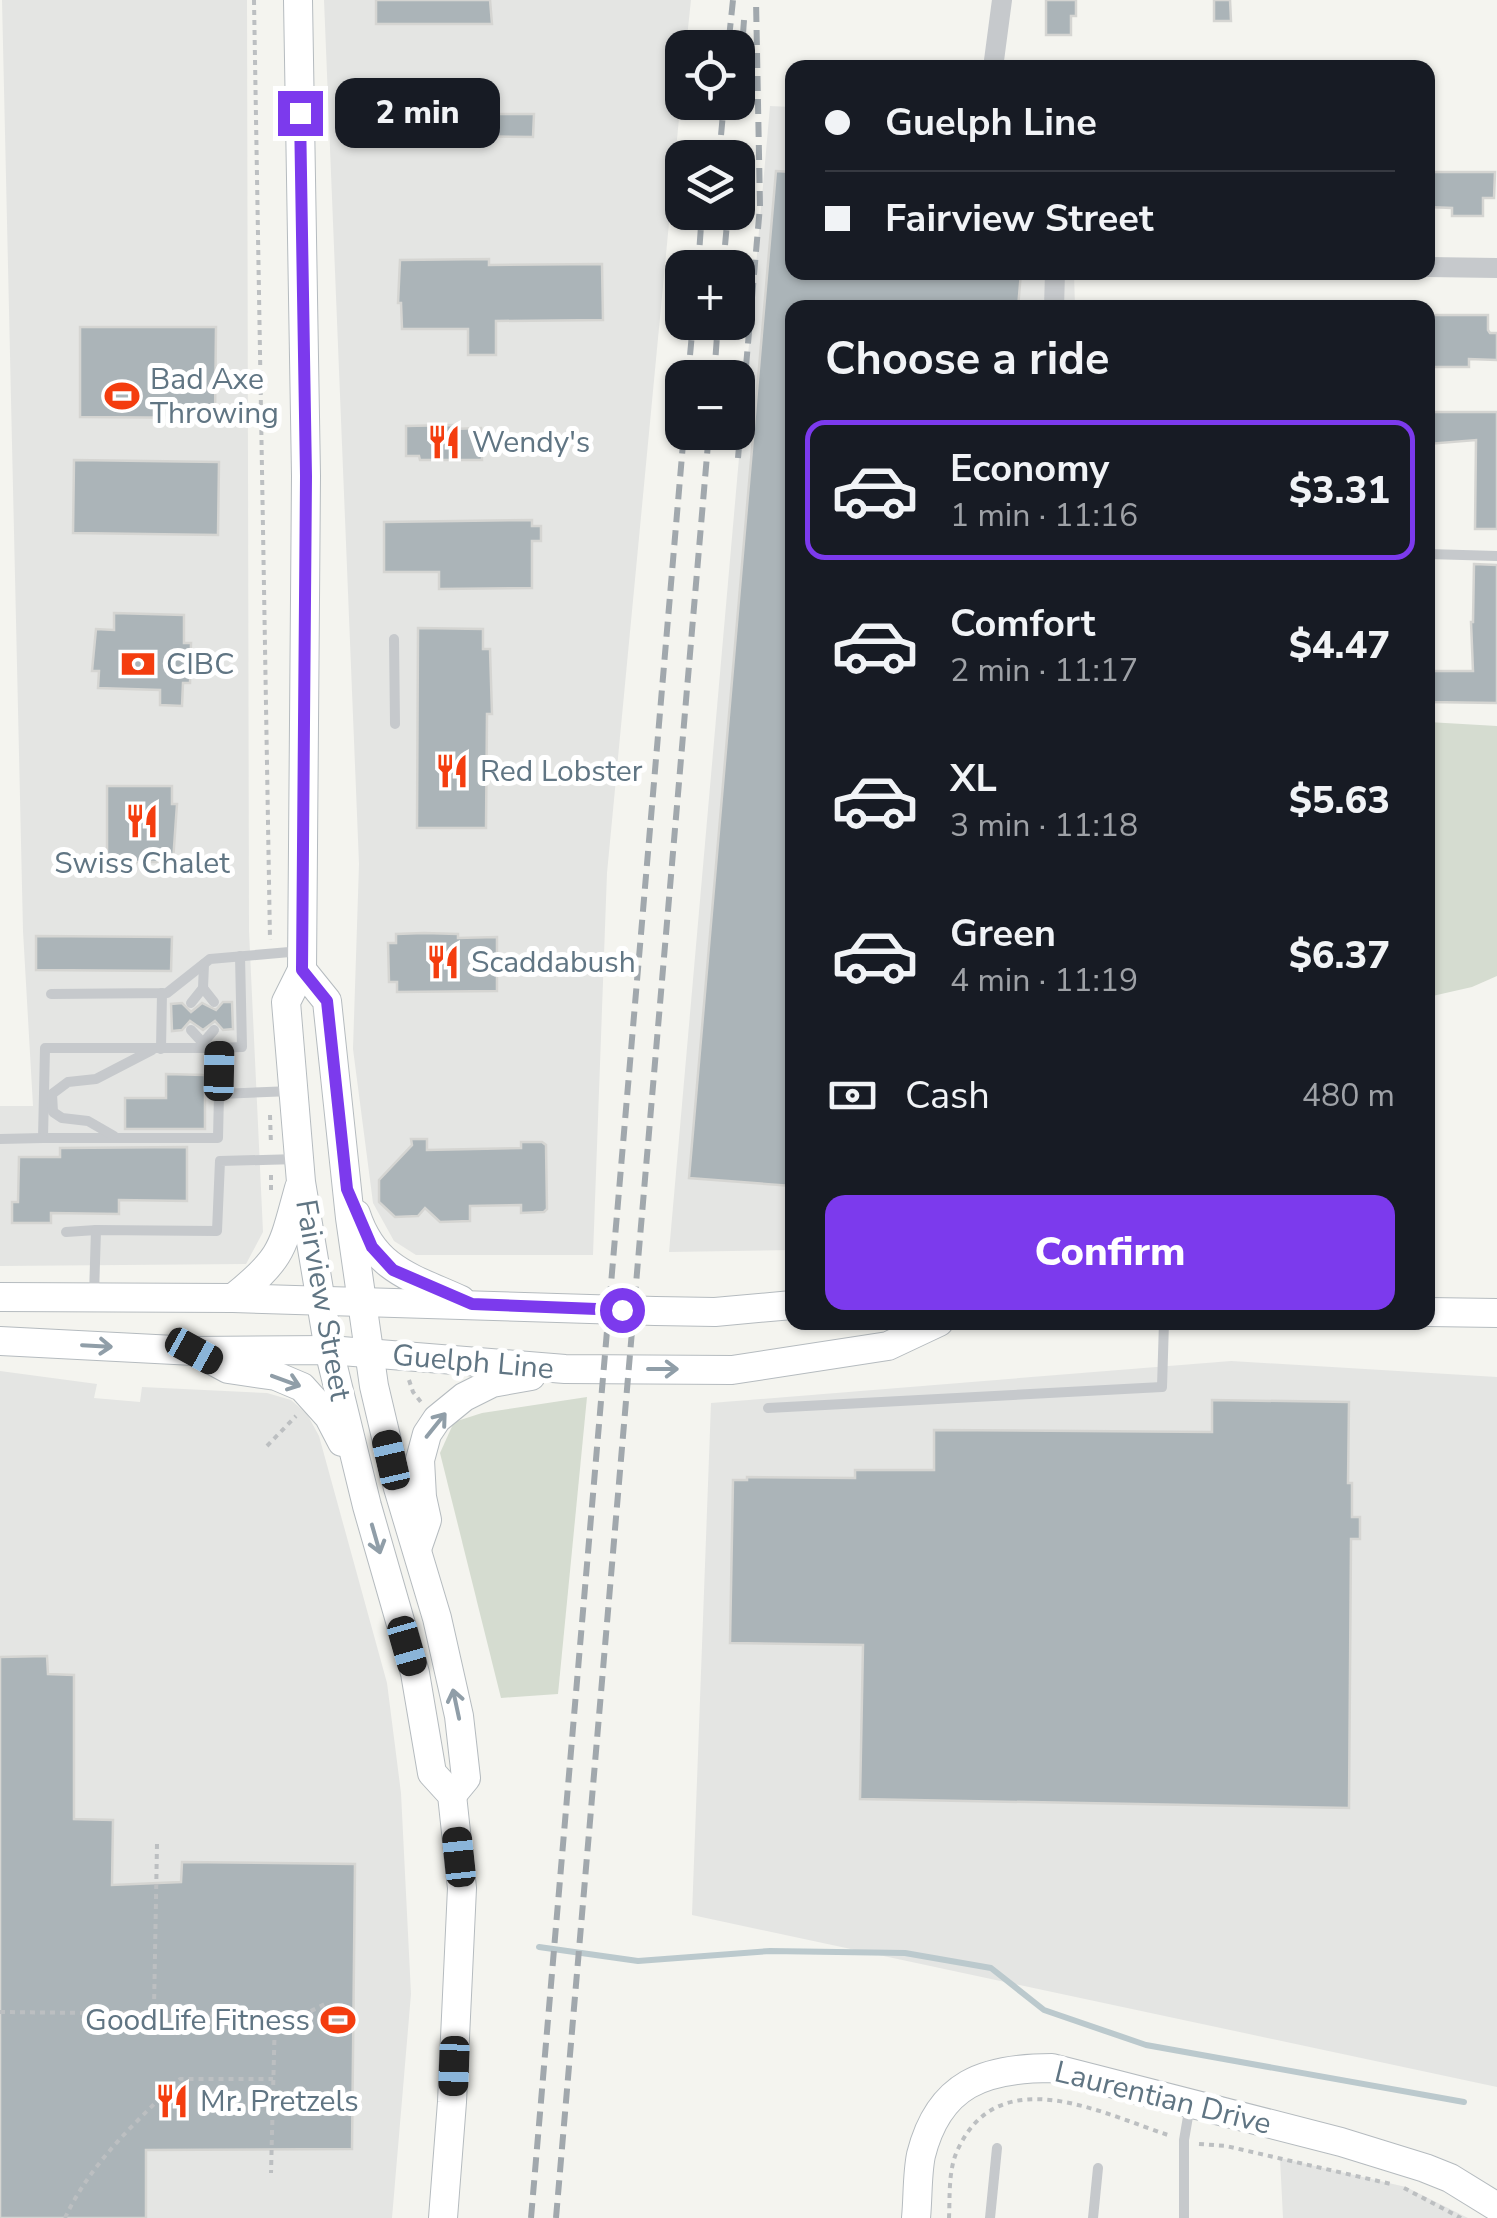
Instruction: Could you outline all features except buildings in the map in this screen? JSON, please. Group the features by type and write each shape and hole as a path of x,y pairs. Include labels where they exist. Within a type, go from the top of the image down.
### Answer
{"main road":[{"name":"Fairview Street","path":"298,0 306,476 302,960 286,1002 300,1170 328,1350 415,1673 432,1773 452,1796 462,1888 443,2218"},
{"name":"Fairview Street","path":"302,960 327,1001 368,1353 398,1488 437,1618 466,1761 466,1778 452,1796"},
{"path":"233,1298 266,1272 281,1251 300,1170"},
{"path":"347,1189 372,1247 393,1270 472,1304"},
{"name":"Guelph Line","path":"0,1297 233,1298 655,1312 785,1306"},
{"path":"1435,1312 1497,1312"},
{"name":"Guelph Line","path":"0,1341 194,1351 328,1350 565,1370 732,1370 888,1346 922,1330"},
{"path":"194,1351 228,1370 276,1376 302,1386 329,1417 355,1460"},
{"path":"416,1550 427,1520 420,1460 424,1439 438,1419 464,1397 492,1383 565,1370"},
{"name":"Laurentian Drive","path":"916,2218 922,2155 940,2110 971,2080 1011,2068 1052,2068 1341,2142 1450,2178 1497,2207"}],"street":[{"path":"994,60 1002,0"},
{"path":"1435,267 1497,268"}],"lane":[{"path":"1435,554 1497,556"},
{"path":"394,639 395,724"},
{"path":"52,994 168,993 210,959 240,956 302,960"},
{"path":"42,1138 45,1048 242,1047 240,956"},
{"path":"191,1003 203,988 204,964"},
{"path":"203,988 214,1002"},
{"path":"156,1049 162,993"},
{"path":"190,1030 203,1045"},
{"path":"203,1045 214,1030"},
{"path":"0,1139 218,1138 220,1048"},
{"path":"117,1138 88,1120 62,1118 53,1112 52,1094 68,1082 96,1080 156,1049"},
{"path":"218,1094 294,1091"},
{"path":"66,1232 218,1230 220,1162 300,1170"},
{"path":"94,1298 96,1230"},
{"path":"768,1408 1162,1387 1164,1330"},
{"path":"1184,2218 1184,2140 1190,2104"},
{"path":"990,2218 997,2148"},
{"path":"1093,2218 1098,2168"}],"path":[{"path":"254,0 269,893"},
{"path":"409,1380 431,1414"},
{"path":"400,1387 411,1388"},
{"path":"268,1446 302,1409"},
{"path":"154,2011 157,1844"},
{"path":"275,2029 325,2004"},
{"path":"0,2012 275,2015 271,2173"},
{"path":"65,2218 76,2195 118,2140 180,2079 273,2079"}],"shaded area":[{"path":"2,0 247,0 249,931 263,1232 246,1264 0,1266 0,1106 33,1106 23,931"},
{"path":"324,0 691,0 688,30 665,30 665,120 679,120 677,140 665,140 665,230 668,230 607,873 593,1255 416,1255 394,1241 373,1203 353,1049 359,864"},
{"path":"770,106 785,107 785,280 1074,280 1075,300 785,300 785,1250 669,1252 740,450 755,450 755,360 748,360 749,340 755,340 755,276"},
{"path":"1435,722 1497,726 1497,976 1472,987 1435,995"},
{"path":"1231,1361 1497,1377 1497,2087 692,1915 711,1403"},
{"path":"0,1371 97,1384 94,1398 140,1402 142,1387 267,1393 291,1400 307,1414 319,1436 387,1683 401,1793 411,1994 392,2218 0,2218"},
{"path":"587,1397 558,1694 501,1698 440,1453 454,1422 482,1413"},
{"path":"1280,2158 1406,2187 1468,2218 1283,2218"}],"waterway":[{"path":"539,1947 638,1961 770,1951 905,1953 991,1968 1044,2010 1146,2045 1464,2102"}],"railway":[{"path":"730,30 733,0"},
{"path":"738,458 760,206 756,0"},
{"path":"743,30 744,20"},
{"path":"721,140 722,120"},
{"path":"699,250 701,230"},
{"path":"725,250 726,230"},
{"path":"690,360 691,340"},
{"path":"715,360 717,340"},
{"path":"531,2218 682,450"},
{"path":"556,2218 707,450"}],"place":[{"name":"Bad Axe Throwing","path":"122,396"},
{"name":"Wendy's","path":"444,442"},
{"name":"CIBC","path":"138,664"},
{"name":"Red Lobster","path":"452,771"},
{"name":"Swiss Chalet","path":"142,821"},
{"name":"Scaddabush","path":"443,962"},
{"name":"GoodLife Fitness","path":"338,2020"},
{"name":"Mr. Pretzels","path":"172,2101"}],"route":[{"path":"300,113 306,476 302,970 327,1001 347,1189 372,1247 393,1270 445,1293 472,1304 622,1310"}]}
